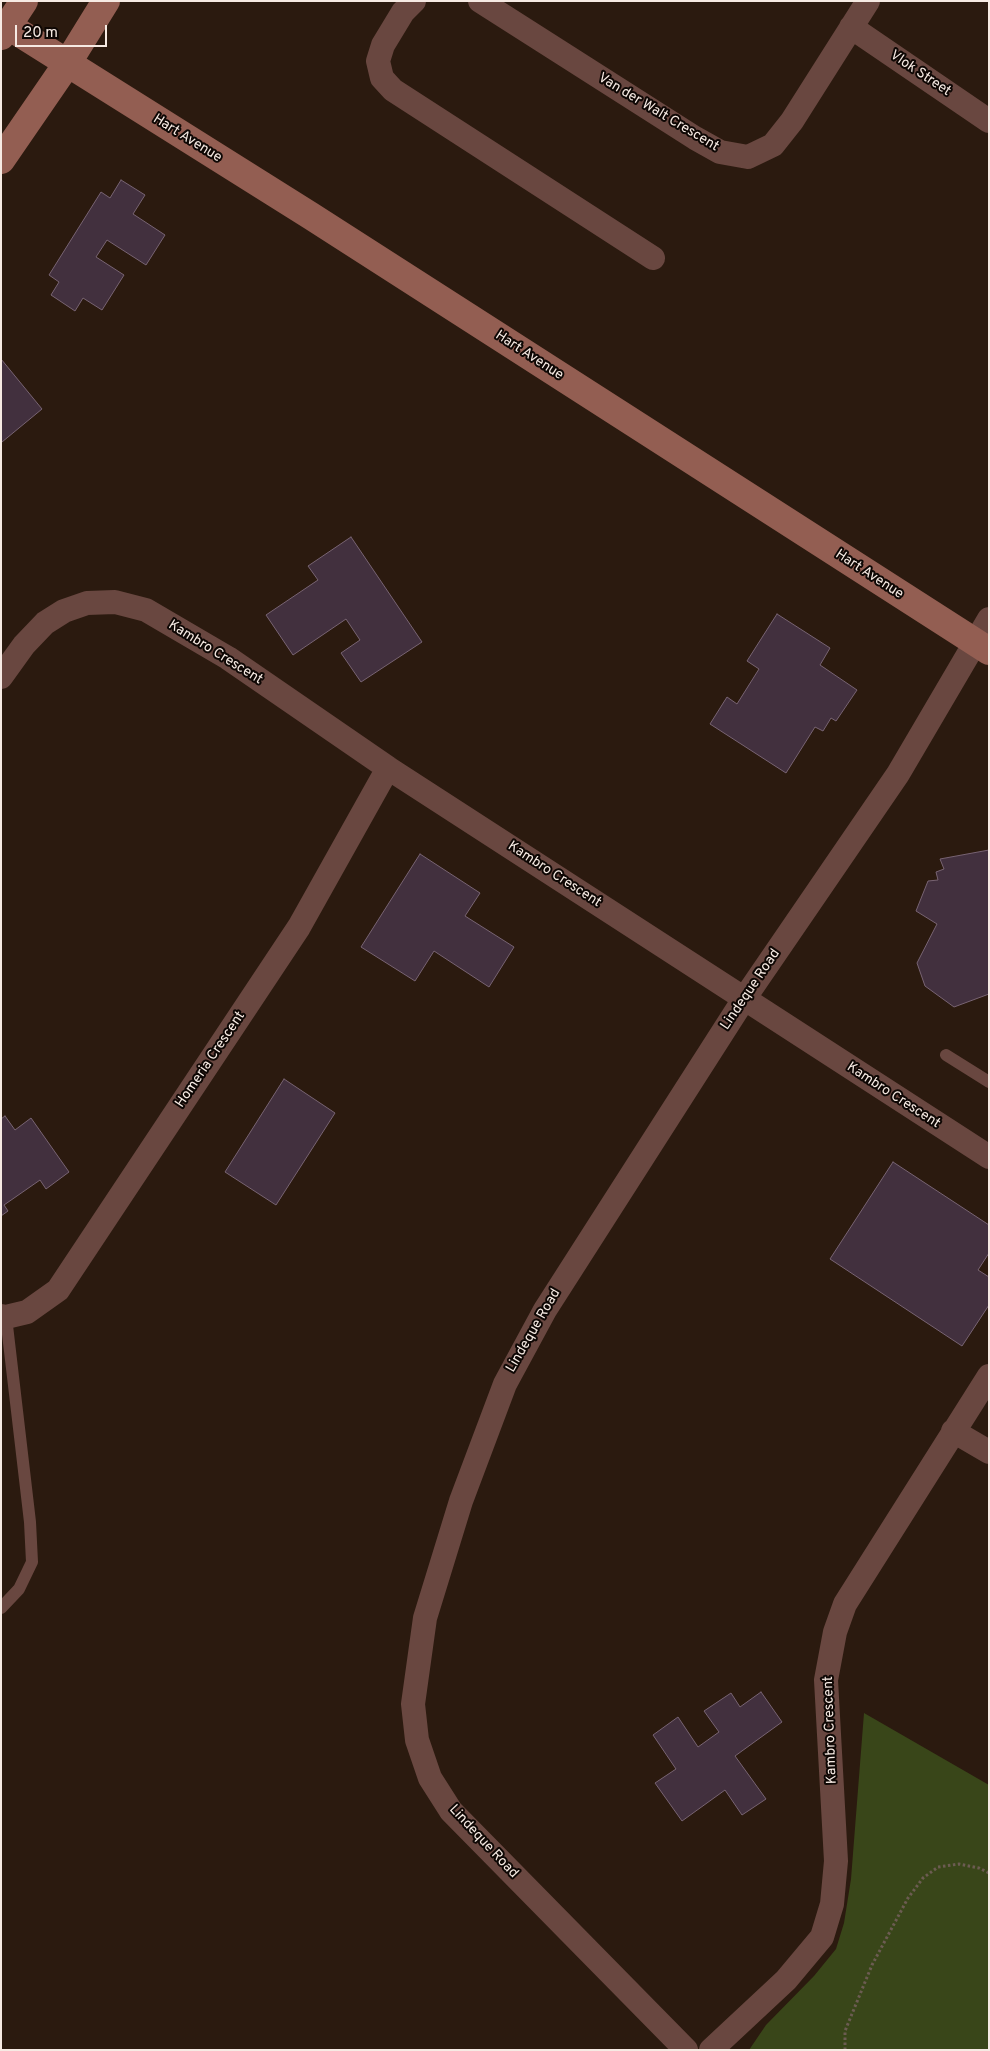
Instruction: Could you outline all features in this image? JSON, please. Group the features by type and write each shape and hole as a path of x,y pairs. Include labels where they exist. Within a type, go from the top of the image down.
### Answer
{"street":[{"path":"3,27 24,1"},
{"path":"1,160 67,64 106,1"},
{"path":"414,1 403,12 383,45 378,61 382,78 393,90 653,258"},
{"name":"Van der Walt Crescent","path":"480,1 695,138 720,152 748,157 773,145 792,121 868,1"},
{"name":"Hart Avenue","path":"3,27 67,64 311,216 982,647"},
{"name":"Vlok Street","path":"852,27 989,121"},
{"name":"Kambro Crescent","path":"1,677 24,645 45,623 64,612 86,603 115,602 146,610 228,658 388,768 989,1157"},
{"name":"Lindeque Road","path":"686,2050 452,1811 430,1778 417,1740 413,1704 425,1618 462,1501 505,1384 545,1310 744,999 898,774 982,647 989,619"},
{"name":"Homeria Crescent","path":"4,1317 27,1312 58,1290 300,927 388,768"},
{"name":"Kambro Crescent","path":"711,2050 786,1980 822,1937 832,1904 836,1861 826,1680 835,1632 845,1604 989,1376"},
{"path":"953,1431 989,1452"}],"lane":[{"path":"946,1055 989,1082"},
{"path":"1,1608 20,1589 32,1562 30,1522 4,1317"}],"path":[{"path":"845,2050 845,2031 872,1965 908,1898 923,1878 938,1867 959,1864 979,1868 989,1873"}],"green space":[{"path":"864,1713 989,1785 989,2050 749,2050 766,2025 814,1976 836,1949 844,1923 851,1879"}],"building":[{"path":"121,180 145,195 133,214 165,235 146,265 107,240 96,257 124,275 102,310 83,298 75,311 51,295 59,282 49,275 101,192 110,198"},
{"path":"1,359 42,409 2,442 1,442"},
{"path":"351,537 422,642 361,682 341,653 360,640 346,619 293,655 266,615 318,580 308,566"},
{"path":"777,614 830,648 820,665 857,690 836,721 831,718 823,731 815,727 786,773 710,724 727,697 737,704 759,669 747,661"},
{"path":"989,850 989,994 954,1007 925,986 917,963 937,924 916,911 928,881 938,880 936,872 944,869 940,859"},
{"path":"420,854 480,893 465,916 514,947 489,987 434,951 415,981 361,947"},
{"path":"284,1079 335,1113 276,1205 225,1172"},
{"path":"5,1116 15,1130 31,1118 69,1172 46,1189 40,1180 4,1205 8,1211 1,1216 1,1119"},
{"path":"893,1162 989,1225 989,1253 978,1270 989,1277 989,1305 962,1346 830,1259"},
{"path":"761,1692 782,1722 735,1756 766,1799 742,1815 725,1790 682,1821 655,1783 676,1769 653,1735 678,1717 698,1747 719,1732 704,1711 731,1693 740,1707"}]}
